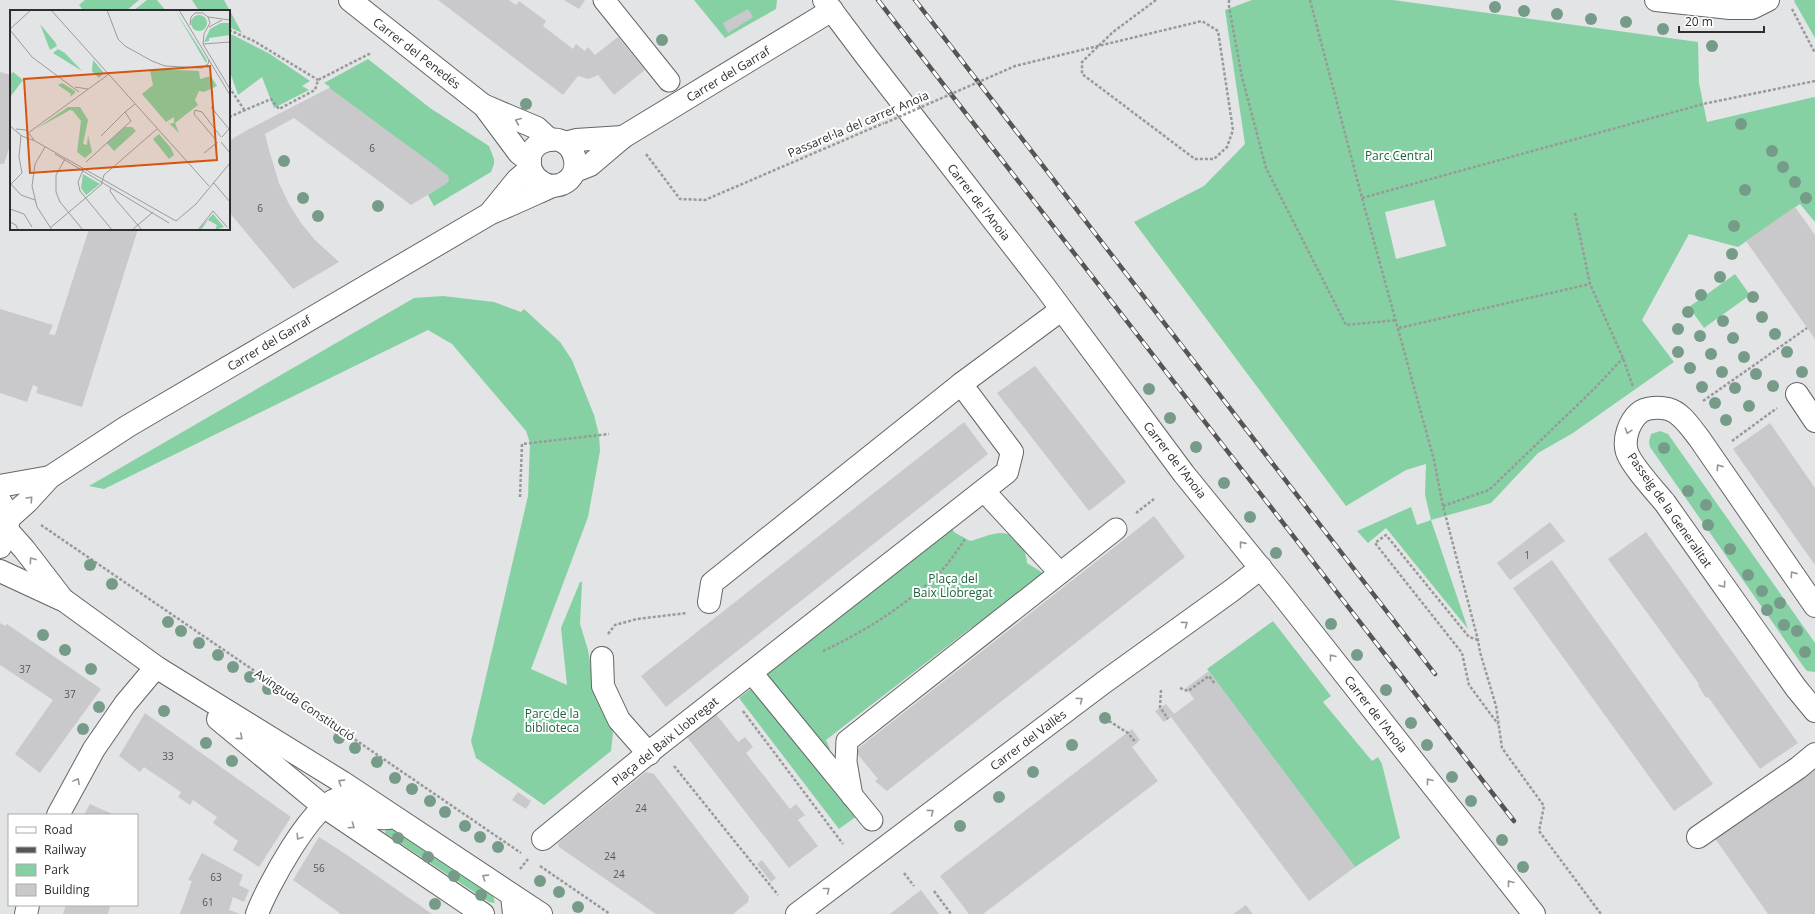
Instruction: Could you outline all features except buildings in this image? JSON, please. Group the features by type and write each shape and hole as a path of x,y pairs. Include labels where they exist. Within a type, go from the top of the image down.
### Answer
{"street":[{"name":"Carrer del Penedés","path":"350,0 484,106 519,153 530,165"},
{"path":"604,0 668,81"},
{"path":"1656,0 1730,8 1752,8 1768,0"},
{"name":"Carrer del Garraf","path":"7,521 50,477 128,426 490,213 536,195 551,186 566,182 575,171 590,165 624,137 828,5"},
{"name":"Carrer de l'Anoia","path":"828,5 1184,474 1261,568 1534,914"},
{"name":"Carrer del Penedés","path":"484,106 537,128 558,141"},
{"name":"Carrer del Garraf","path":"490,213 530,165 532,154 536,147 542,142 624,137"},
{"path":"558,141 571,149 575,156 575,171"},
{"path":"530,165 538,181 551,186"},
{"path":"702,607 712,583 961,384 1061,310"},
{"name":"Plaça del Baix Llobregat","path":"543,839 653,750 1007,472 1012,452 961,384"},
{"path":"1797,394 1815,421"},
{"name":"Passeig de la Generalitat","path":"1815,606 1712,456 1679,414 1669,409 1654,408 1640,412 1630,425 1626,438 1627,452 1644,477 1665,503 1796,688 1815,711"},
{"name":"Carrer del Garraf","path":"0,486 50,477"},
{"path":"984,491 1060,573"},
{"path":"7,521 24,549 65,601"},
{"path":"852,796 846,762 847,741 1116,528"},
{"name":"Carrer del Vallès","path":"796,914 1097,687 1232,591 1261,568"},
{"path":"0,571 65,601 156,667 323,806 483,914"},
{"path":"602,658 603,686 619,720 653,750"},
{"path":"59,814 94,749 125,704 156,667"},
{"path":"156,667 335,778 513,904 540,914"},
{"path":"752,673 872,820"},
{"path":"1698,837 1798,768 1815,754"},
{"path":"257,914 278,869 309,823 323,806 333,800 339,799 344,800 359,812 372,817 384,819 392,817"}],"path":[{"name":"Passarel·la del carrer Anoia","path":"646,154 680,199 704,200 1015,66 1202,21 1218,31 1233,130 1227,147 1214,160 1195,159 1082,74 1082,62 1088,57 1113,32 1156,0"},
{"path":"1229,0 1242,77 1266,168 1342,318 1346,324 1397,320"},
{"path":"1310,0 1362,198 1397,320 1434,460 1443,506 1480,652 1496,706 1502,748 1544,806 1539,831 1602,914"},
{"path":"1790,4 1815,53"},
{"path":"230,30 254,41 318,80"},
{"path":"230,117 271,99 279,109 315,90 318,80 371,53"},
{"path":"1362,198 1703,104 1815,81"},
{"path":"230,89 244,111"},
{"path":"1575,213 1590,284 1623,358 1635,390"},
{"path":"1399,328 1590,284"},
{"path":"1701,402 1807,328"},
{"path":"1443,506 1489,490 1623,358"},
{"path":"1712,456 1797,394"},
{"path":"520,497 522,444 609,434"},
{"path":"1144,507 1154,499"},
{"path":"816,654 874,624 907,601 942,570 966,539 964,507"},
{"name":"Avinguda Constitució","path":"7,521 610,914"},
{"path":"1478,640 1469,637 1386,536 1375,543 1462,654 1469,685 1499,724"},
{"path":"637,619 702,607"},
{"path":"1180,688 1188,691 1209,676 1215,684"},
{"path":"1161,690 1160,708 1168,719"},
{"path":"742,709 843,844"},
{"path":"1109,720 1128,733 1136,743"},
{"path":"653,750 778,895"},
{"path":"904,873 914,886"},
{"path":"934,891 951,914"}],"green space":[{"path":"85,0 139,0 127,10 83,10 79,5"},
{"path":"147,0 157,0 165,10 134,10"},
{"path":"192,0 224,0 229,10 198,10"},
{"path":"694,0 777,0 776,9 725,38"},
{"name":"Parc Central","path":"1252,0 1393,0 1698,42 1699,83 1707,122 1815,98 1815,222 1800,204 1738,247 1689,234 1642,320 1674,362 1573,433 1538,453 1491,503 1431,520 1425,495 1426,464 1406,470 1346,506 1134,222 1204,186 1245,144 1225,10","holes":["1434,200 1446,246 1396,259 1385,212"]},
{"path":"1815,0 1815,38 1794,1"},
{"path":"230,11 242,33 230,27"},
{"path":"230,34 270,54 310,81 302,86 309,90 274,108 262,77 238,95 230,72"},
{"path":"368,59 430,108 489,146 494,159 491,172 434,206 428,195 448,182 448,176 324,83"},
{"path":"1735,274 1750,295 1704,328 1689,307"},
{"name":"Parc de la biblioteca","path":"443,296 494,302 521,312 524,309 560,342 572,360 594,415 599,435 600,451 588,517 531,669 567,685 561,628 580,582 582,582 580,624 588,650 594,686 609,718 613,733 611,751 544,805 476,758 471,741 528,496 530,443 526,431 452,344 428,330 104,489 89,486 414,298"},
{"path":"1660,431 1668,434 1815,643 1815,672 1807,671 1803,666 1650,447 1649,442 1651,434"},
{"path":"1411,507 1417,525 1431,520 1468,629 1386,528 1368,543 1357,531"},
{"name":"Plaça del Baix Llobregat","path":"951,527 954,532 970,541 988,535 1001,533 1013,536 1021,545 1027,563 1051,578 976,627 971,628 826,740 830,749 825,752 764,675"},
{"path":"1273,621 1331,696 1323,702 1372,761 1378,757 1382,764 1400,838 1355,867 1207,669"},
{"path":"753,687 857,816 839,829 739,698"},
{"path":"390,824 493,896 495,903 489,902 385,833 386,827"}],"railway":[{"path":"878,0 1514,821"},
{"path":"915,0 1435,674"}]}
